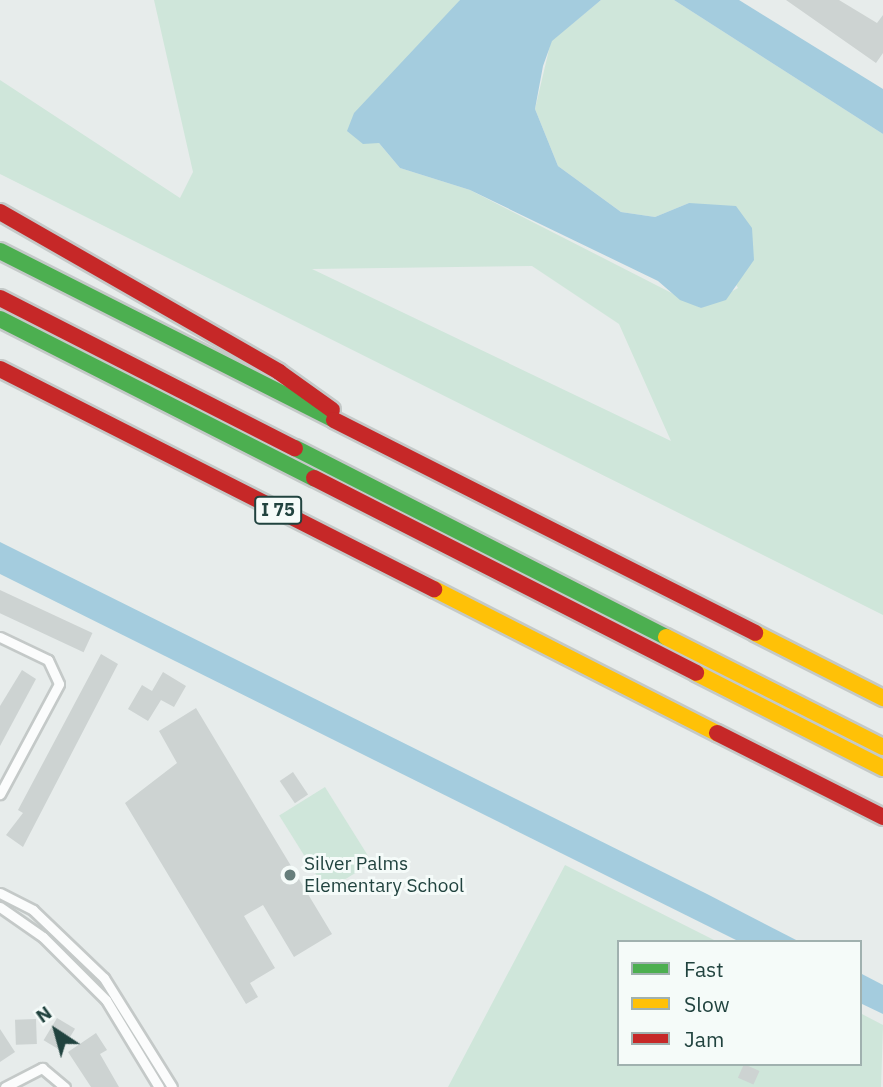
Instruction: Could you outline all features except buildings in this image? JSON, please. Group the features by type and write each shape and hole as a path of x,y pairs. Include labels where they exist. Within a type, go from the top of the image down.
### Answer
{"highway":[{"path":"0,212 279,372 374,440"},
{"path":"0,251 883,698"},
{"path":"0,298 883,747"},
{"path":"0,319 883,768"},
{"path":"0,331 152,406 177,409"},
{"name":"I 75","path":"0,370 883,817"}],"street":[{"path":"0,637 56,668 59,684 0,794"},
{"path":"0,893 33,910 104,978 172,1087"},
{"path":"0,907 43,937 106,1000 159,1087"},
{"path":"5,1087 42,1068 65,1087"}],"green space":[{"path":"154,0 460,0 379,143 400,168 470,190 701,308 738,288 689,203 655,217 621,212 558,166 535,109 551,41 601,0 674,0 883,134 883,615 0,174 0,80 180,198 193,172","holes":["532,266 619,324 671,441 312,269"]},
{"path":"325,787 372,862 326,891 279,816"},
{"path":"565,865 714,940 617,940 617,1066 862,1066 862,1014 883,1025 881,1087 448,1087"}],"water":[{"path":"460,0 601,0 552,41 543,66 535,109 558,166 621,212 655,217 689,203 736,206 752,228 754,260 726,300 701,308 680,300 658,281 470,190 400,168 379,143 363,144 347,131 354,113"},
{"path":"674,0 739,0 883,89 883,134"},
{"path":"0,542 796,940 736,940 0,574"},
{"path":"862,974 883,985 883,1014 862,1004"}],"traffic: fast":[{"path":"0,251 334,420"},
{"path":"0,319 314,478"},
{"path":"295,448 666,637"}],"traffic: slow":[{"path":"434,589 717,733"},
{"path":"755,633 883,698"},
{"path":"666,637 883,747"},
{"path":"696,673 883,768"}],"traffic: jam":[{"path":"0,212 279,372 332,410"},
{"path":"0,298 295,448"},
{"path":"0,369 434,589"},
{"path":"334,420 755,633"},
{"path":"314,478 696,673"},
{"path":"717,733 883,817"}],"place":[{"name":"Silver Palms Elementary School","path":"290,875"}]}
